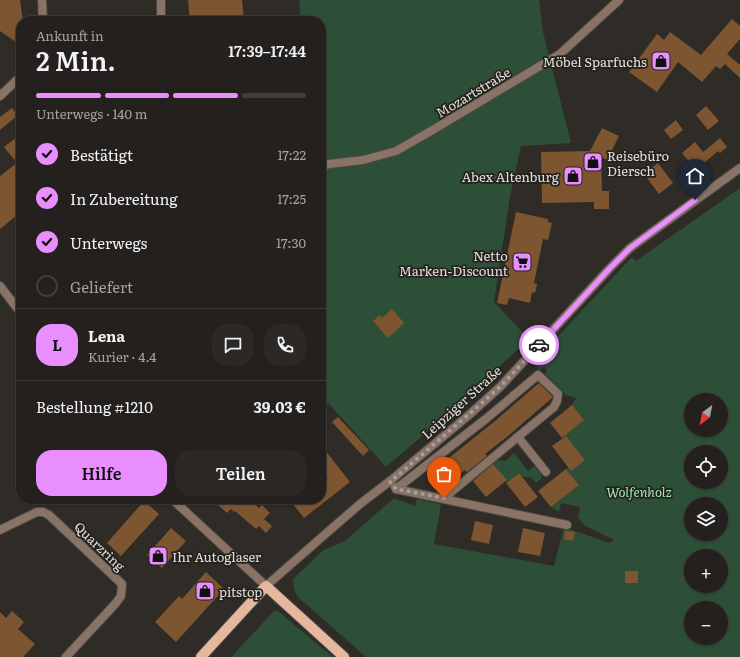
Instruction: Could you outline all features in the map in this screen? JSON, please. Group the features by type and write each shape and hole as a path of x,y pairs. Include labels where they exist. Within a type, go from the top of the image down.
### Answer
{"main road":[{"name":"Leipziger Straße","path":"201,657 266,586"},
{"path":"266,586 344,657"}],"street":[{"path":"42,0 43,16"},
{"path":"161,0 162,16"},
{"name":"Mozartstraße","path":"326,165 363,160 396,151 431,132 560,54 618,0"},
{"path":"0,96 16,81"},
{"name":"Leipziger Straße","path":"266,586 360,504 390,482 501,386 630,248 740,168"},
{"path":"0,286 16,307"},
{"name":"Leipziger Straße","path":"396,489 487,418 538,375 558,394 554,407 444,498"},
{"path":"518,437 546,472"},
{"path":"390,482 396,489 567,525"},
{"path":"177,504 266,586"},
{"name":"Quarzring","path":"0,530 37,512 43,512 49,515 122,584 122,596 66,657"}],"green space":[{"path":"299,0 539,0 543,32 571,143 521,146 510,197 494,302 529,339 458,405 386,467 326,401 326,16 301,16"},
{"name":"Wolfenholz","path":"740,188 740,657 366,657 299,598 294,590 293,579 324,550 345,541 394,498 415,506 417,499 441,505 434,544 554,566 564,527 609,543 614,540 584,525 578,517 580,507 561,503 559,512 551,507 579,485 566,469 585,460 565,435 572,405 576,398 566,395 545,374 547,370 544,367 539,370 533,363 632,257 636,261"},
{"path":"514,453 528,471 534,466 541,474 541,479 536,483 531,477 523,477 519,473 507,482 495,466 489,471 489,467 498,460 506,461"},
{"path":"275,610 279,612 333,657 231,657"}],"building":[{"path":"0,0 20,0 22,16 16,16 16,42 0,31"},
{"path":"188,0 242,0 244,16 190,16"},
{"path":"732,19 740,26 740,39 727,54 740,65 740,78 725,64 720,69 716,66 702,82 678,62 657,92 629,72 657,34 664,40 670,32 701,55"},
{"path":"706,106 719,121 708,130 696,115"},
{"path":"12,108 16,113 16,117 0,130 0,117"},
{"path":"676,120 683,130 671,139 664,130"},
{"path":"602,128 619,136 607,160 601,157 602,191 609,191 609,209 594,209 594,202 542,203 541,152 590,151"},
{"path":"16,138 16,162 4,147"},
{"path":"720,138 727,147 720,153 718,151 696,170 682,153 695,142 703,152"},
{"path":"658,163 673,183 659,194 644,174"},
{"path":"16,164 16,216 0,229 0,176"},
{"name":"Netto Marken-Discount","path":"516,212 548,219 548,222 552,223 548,240 543,239 534,283 537,284 535,293 532,292 530,303 509,298 507,305 497,303"},
{"path":"392,309 404,323 388,338 373,321 380,315 382,318"},
{"path":"539,383 552,396 552,398 485,454 487,456 467,472 465,470 442,488 430,473 495,421"},
{"path":"572,405 584,420 562,438 550,423"},
{"path":"338,417 369,450 363,456 332,422"},
{"path":"566,436 585,460 571,471 552,446"},
{"path":"326,451 350,482 326,501 326,480 328,478 326,476"},
{"path":"493,464 507,480 486,497 473,481"},
{"path":"566,469 579,485 551,507 538,491"},
{"path":"519,473 538,497 525,507 506,483"},
{"path":"141,504 147,504 159,514 121,556 107,543"},
{"path":"217,504 255,504 259,508 262,505 270,513 264,519 272,526 266,533 259,526 256,529 235,511 234,512 231,509 227,513"},
{"path":"293,504 322,504 304,518"},
{"path":"475,521 493,525 489,544 471,540"},
{"path":"171,528 186,541 162,568 147,555"},
{"path":"523,528 545,533 540,556 518,552"},
{"path":"565,531 575,532 573,541 564,539"},
{"path":"625,571 638,571 638,583 625,583"},
{"path":"206,572 224,589 176,642 155,622 179,596 182,599"},
{"path":"12,611 24,622 18,629 35,644 23,657 0,657 0,612 6,618"}],"way so far":[{"path":"444,498 396,489 390,482 501,386 539,345"}],"place":[{"name":"Möbel Sparfuchs","path":"661,61"},
{"name":"Reisebüro Diersch","path":"593,162"},
{"name":"Abex Altenburg","path":"573,176"},
{"name":"Netto Marken-Discount","path":"522,262"},
{"name":"Ihr Autoglaser","path":"158,556"},
{"name":"pitstop","path":"205,591"}],"route":[{"path":"539,345 630,248 695,200"}]}
